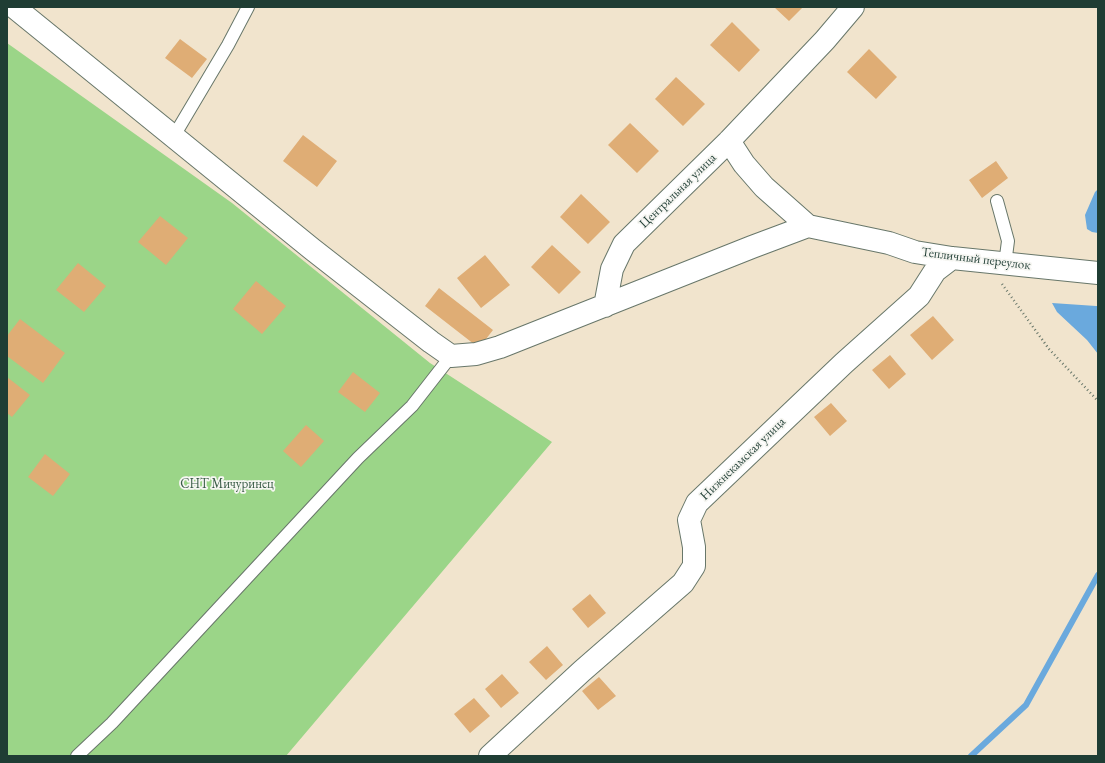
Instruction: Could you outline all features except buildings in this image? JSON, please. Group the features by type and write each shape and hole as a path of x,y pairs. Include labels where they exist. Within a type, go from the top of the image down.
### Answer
{"street":[{"path":"14,7 312,249 451,356 476,354 500,347 808,226 764,186 744,164 729,141"},
{"name":"Центральная улица","path":"605,306 612,269 624,244 729,141 825,40 853,7"},
{"name":"Тепличный переулок","path":"808,226 889,243 915,252 952,258 1098,273"},
{"path":"915,252 919,267 919,296"},
{"name":"Нижнекамская улица","path":"490,756 582,671 683,583 694,566 694,547 689,520 697,503 838,369 919,296 935,271 952,258"}],"lane":[{"path":"174,136 228,45 248,7"},
{"path":"996,263 1008,241 997,201"},
{"path":"77,756 117,717 358,458 412,406 451,356"}],"path":[{"path":"996,263 1049,349 1098,401"}],"green space":[{"name":"СНТ Мичуринец","path":"7,43 232,203 430,363 552,442 286,756 7,756"}],"water":[{"path":"1098,189 1098,233 1087,229 1085,215 1095,192"},
{"path":"1052,303 1098,306 1098,354 1087,340 1057,312"}],"waterway":[{"path":"971,756 1026,705 1098,575"}]}
